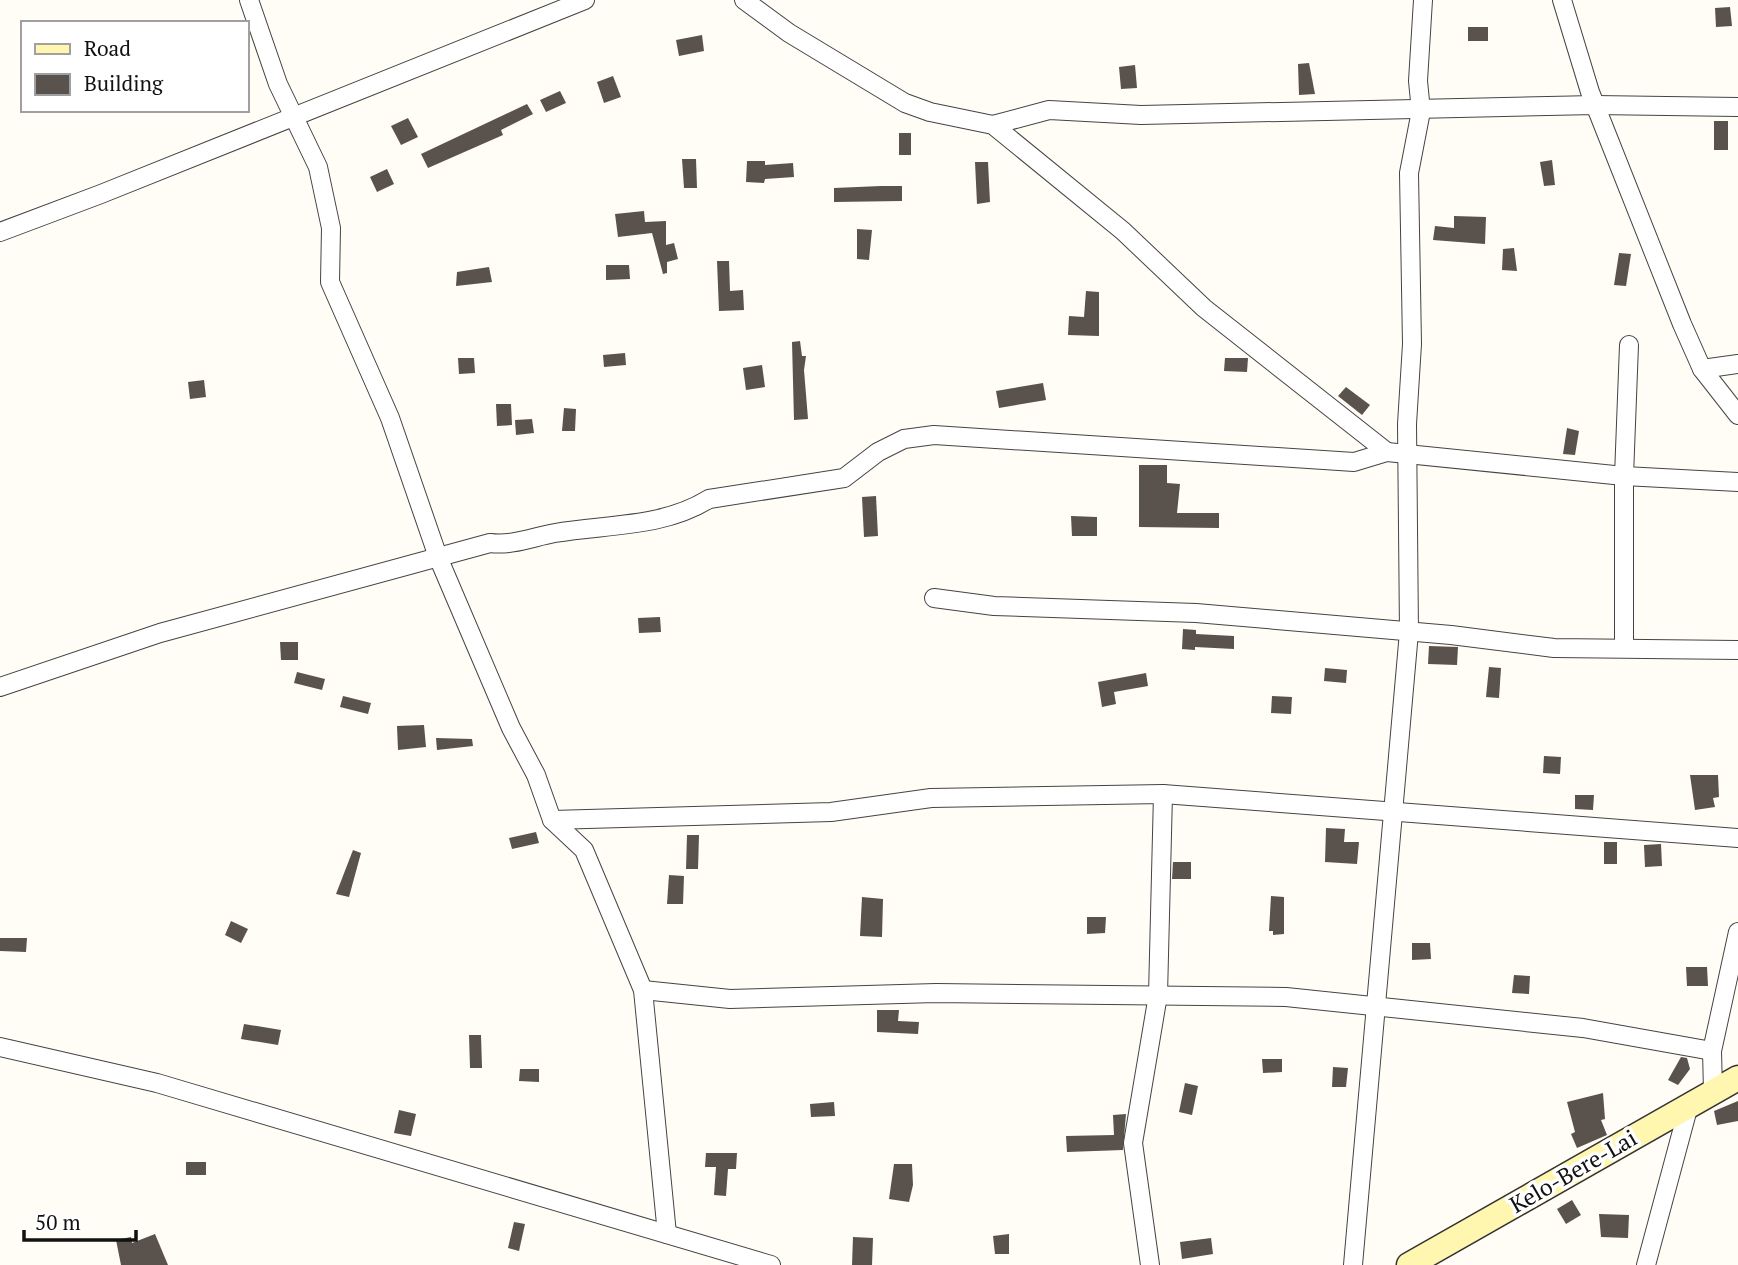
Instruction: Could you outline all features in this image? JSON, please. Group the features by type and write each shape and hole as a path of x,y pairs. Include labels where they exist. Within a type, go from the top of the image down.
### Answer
{"main road":[{"name":"Kelo-Bere-Lai","path":"1409,1265 1738,1078"}],"street":[{"path":"249,0 278,84 318,167 331,228 330,282 390,418 438,558 505,716 536,775 552,820 584,850 643,990 667,1234"},
{"path":"0,232 584,0"},
{"path":"744,0 789,33 905,103 930,112 993,125 1049,110 1141,115 1420,111 1595,105 1738,107"},
{"path":"1353,1265 1409,632 1410,455 1407,424 1412,344 1409,173 1420,111 1418,80 1423,0"},
{"path":"1562,0 1595,105 1702,369 1738,415"},
{"path":"993,125 1123,231 1204,308 1387,452"},
{"path":"1624,647 1624,476 1629,345"},
{"path":"1702,369 1738,364"},
{"path":"0,687 160,632 490,543 502,545 555,533 648,522 694,508 709,499 844,478 878,452 904,439 934,435 1354,463 1387,452 1624,476 1738,482"},
{"path":"934,598 994,606 1196,612 1554,648 1738,650"},
{"path":"552,820 831,812 931,798 1163,794 1738,838"},
{"path":"1150,1265 1133,1143 1158,995 1163,794"},
{"path":"1713,1091 1712,1051 1738,932"},
{"path":"643,990 730,999 936,993 1286,997 1583,1028 1712,1051"},
{"path":"0,1047 157,1083 771,1265"},
{"path":"1646,1265 1689,1105"}],"building":[{"path":"1730,7 1732,26 1716,27 1715,8"},
{"path":"1468,27 1488,27 1488,41 1468,41"},
{"path":"702,35 704,51 679,56 676,40"},
{"path":"1309,63 1315,94 1299,95 1298,64"},
{"path":"1135,65 1137,88 1121,89 1119,67"},
{"path":"613,76 621,97 604,103 597,82"},
{"path":"560,91 566,103 546,112 540,100"},
{"path":"527,104 533,114 501,130 503,135 428,168 421,154"},
{"path":"408,118 418,137 401,145 391,126"},
{"path":"1714,121 1728,121 1728,150 1714,150"},
{"path":"899,133 911,133 911,155 899,155"},
{"path":"682,159 696,159 697,188 684,188"},
{"path":"1552,160 1555,185 1544,186 1540,162"},
{"path":"747,161 765,161 765,165 793,163 794,177 765,179 764,183 746,182"},
{"path":"975,162 988,162 990,202 977,204"},
{"path":"387,169 394,184 377,192 370,177"},
{"path":"902,186 902,201 834,202 834,188"},
{"path":"644,211 645,222 666,221 666,245 674,243 678,259 667,262 667,273 663,274 652,233 618,237 615,214"},
{"path":"1454,216 1486,217 1485,244 1433,240 1435,226 1454,228"},
{"path":"857,229 872,230 869,260 857,259"},
{"path":"1514,248 1517,271 1502,270 1503,249"},
{"path":"1619,253 1631,254 1626,286 1614,285"},
{"path":"717,261 729,261 730,291 743,290 744,310 719,311"},
{"path":"606,265 629,265 630,279 606,280"},
{"path":"489,267 492,282 456,286 457,272"},
{"path":"1086,291 1099,292 1099,336 1068,335 1069,316 1084,317"},
{"path":"800,341 802,356 806,356 804,370 808,419 794,420 792,342"},
{"path":"625,353 626,365 604,367 603,355"},
{"path":"458,358 474,358 475,373 459,374"},
{"path":"1225,358 1248,358 1247,372 1224,371"},
{"path":"762,365 765,387 746,390 743,368"},
{"path":"204,380 206,397 190,399 188,382"},
{"path":"1043,383 1046,400 999,408 996,391"},
{"path":"1346,387 1370,405 1362,415 1338,396"},
{"path":"496,404 511,404 512,425 497,426"},
{"path":"564,408 576,409 575,431 562,431"},
{"path":"532,419 534,433 516,435 515,420"},
{"path":"1567,428 1579,431 1575,455 1563,454"},
{"path":"1139,465 1167,465 1167,483 1180,484 1177,513 1219,513 1219,528 1139,527"},
{"path":"876,496 878,536 864,537 862,497"},
{"path":"1071,516 1097,517 1097,536 1072,536"},
{"path":"660,617 661,632 639,633 638,618"},
{"path":"1183,629 1196,630 1196,634 1234,636 1234,649 1182,649"},
{"path":"280,642 298,642 298,660 281,660"},
{"path":"1429,646 1458,647 1457,665 1428,664"},
{"path":"1489,667 1501,668 1499,698 1486,697"},
{"path":"1325,668 1347,670 1346,683 1324,681"},
{"path":"297,672 325,679 322,690 294,683"},
{"path":"1146,673 1148,686 1114,692 1116,704 1102,707 1098,682"},
{"path":"343,696 371,703 368,714 340,707"},
{"path":"1272,696 1292,697 1291,714 1271,713"},
{"path":"424,725 426,747 398,750 397,726"},
{"path":"436,738 472,739 473,746 437,750"},
{"path":"1544,756 1561,757 1560,774 1543,773"},
{"path":"1690,775 1718,775 1719,797 1713,798 1715,807 1695,810"},
{"path":"1575,795 1594,795 1593,810 1575,809"},
{"path":"1326,828 1345,829 1344,842 1359,842 1357,864 1325,862"},
{"path":"536,832 539,843 512,849 509,838"},
{"path":"687,835 699,835 698,869 686,869"},
{"path":"1604,842 1617,842 1617,864 1604,864"},
{"path":"1661,844 1662,866 1645,867 1644,845"},
{"path":"353,850 361,853 349,897 336,894"},
{"path":"1173,862 1191,862 1191,879 1172,879"},
{"path":"669,875 684,876 683,904 667,904"},
{"path":"1271,896 1284,897 1284,934 1273,935 1273,931 1269,931"},
{"path":"862,897 883,899 882,937 860,936"},
{"path":"1087,917 1106,917 1105,933 1087,934"},
{"path":"231,921 248,929 241,943 225,935"},
{"path":"0,938 27,938 26,952 0,951"},
{"path":"1412,943 1430,943 1431,959 1412,960"},
{"path":"1686,967 1707,967 1708,986 1687,986"},
{"path":"1514,975 1530,976 1529,994 1512,993"},
{"path":"877,1010 899,1010 898,1021 919,1022 918,1034 877,1032"},
{"path":"244,1024 281,1030 278,1045 241,1039"},
{"path":"469,1035 481,1035 482,1068 470,1068"},
{"path":"1681,1057 1687,1058 1690,1069 1678,1085 1668,1080"},
{"path":"1262,1059 1282,1059 1282,1072 1263,1073"},
{"path":"1333,1067 1348,1068 1346,1087 1332,1087"},
{"path":"520,1069 539,1069 539,1082 519,1081"},
{"path":"1185,1083 1198,1086 1192,1115 1179,1112"},
{"path":"1603,1093 1605,1119 1601,1120 1607,1135 1577,1148 1571,1134 1575,1132 1567,1102"},
{"path":"1738,1101 1738,1121 1717,1125 1714,1111"},
{"path":"834,1102 835,1116 811,1117 810,1104"},
{"path":"399,1110 416,1114 411,1136 394,1133"},
{"path":"1126,1114 1123,1150 1067,1152 1066,1136 1114,1135 1113,1115"},
{"path":"706,1153 737,1153 736,1169 728,1169 726,1196 714,1195 716,1167 705,1167"},
{"path":"186,1162 206,1162 206,1175 186,1175"},
{"path":"894,1164 912,1164 913,1185 909,1202 889,1199"},
{"path":"1572,1200 1581,1215 1566,1224 1557,1209"},
{"path":"1599,1214 1629,1215 1628,1238 1601,1237"},
{"path":"514,1222 525,1224 519,1251 508,1248"},
{"path":"155,1234 168,1265 121,1265 116,1240 131,1237 132,1243"},
{"path":"1009,1234 1009,1254 995,1254 993,1236"},
{"path":"853,1237 873,1238 872,1265 852,1265"},
{"path":"1211,1238 1213,1254 1182,1259 1180,1242"}]}
